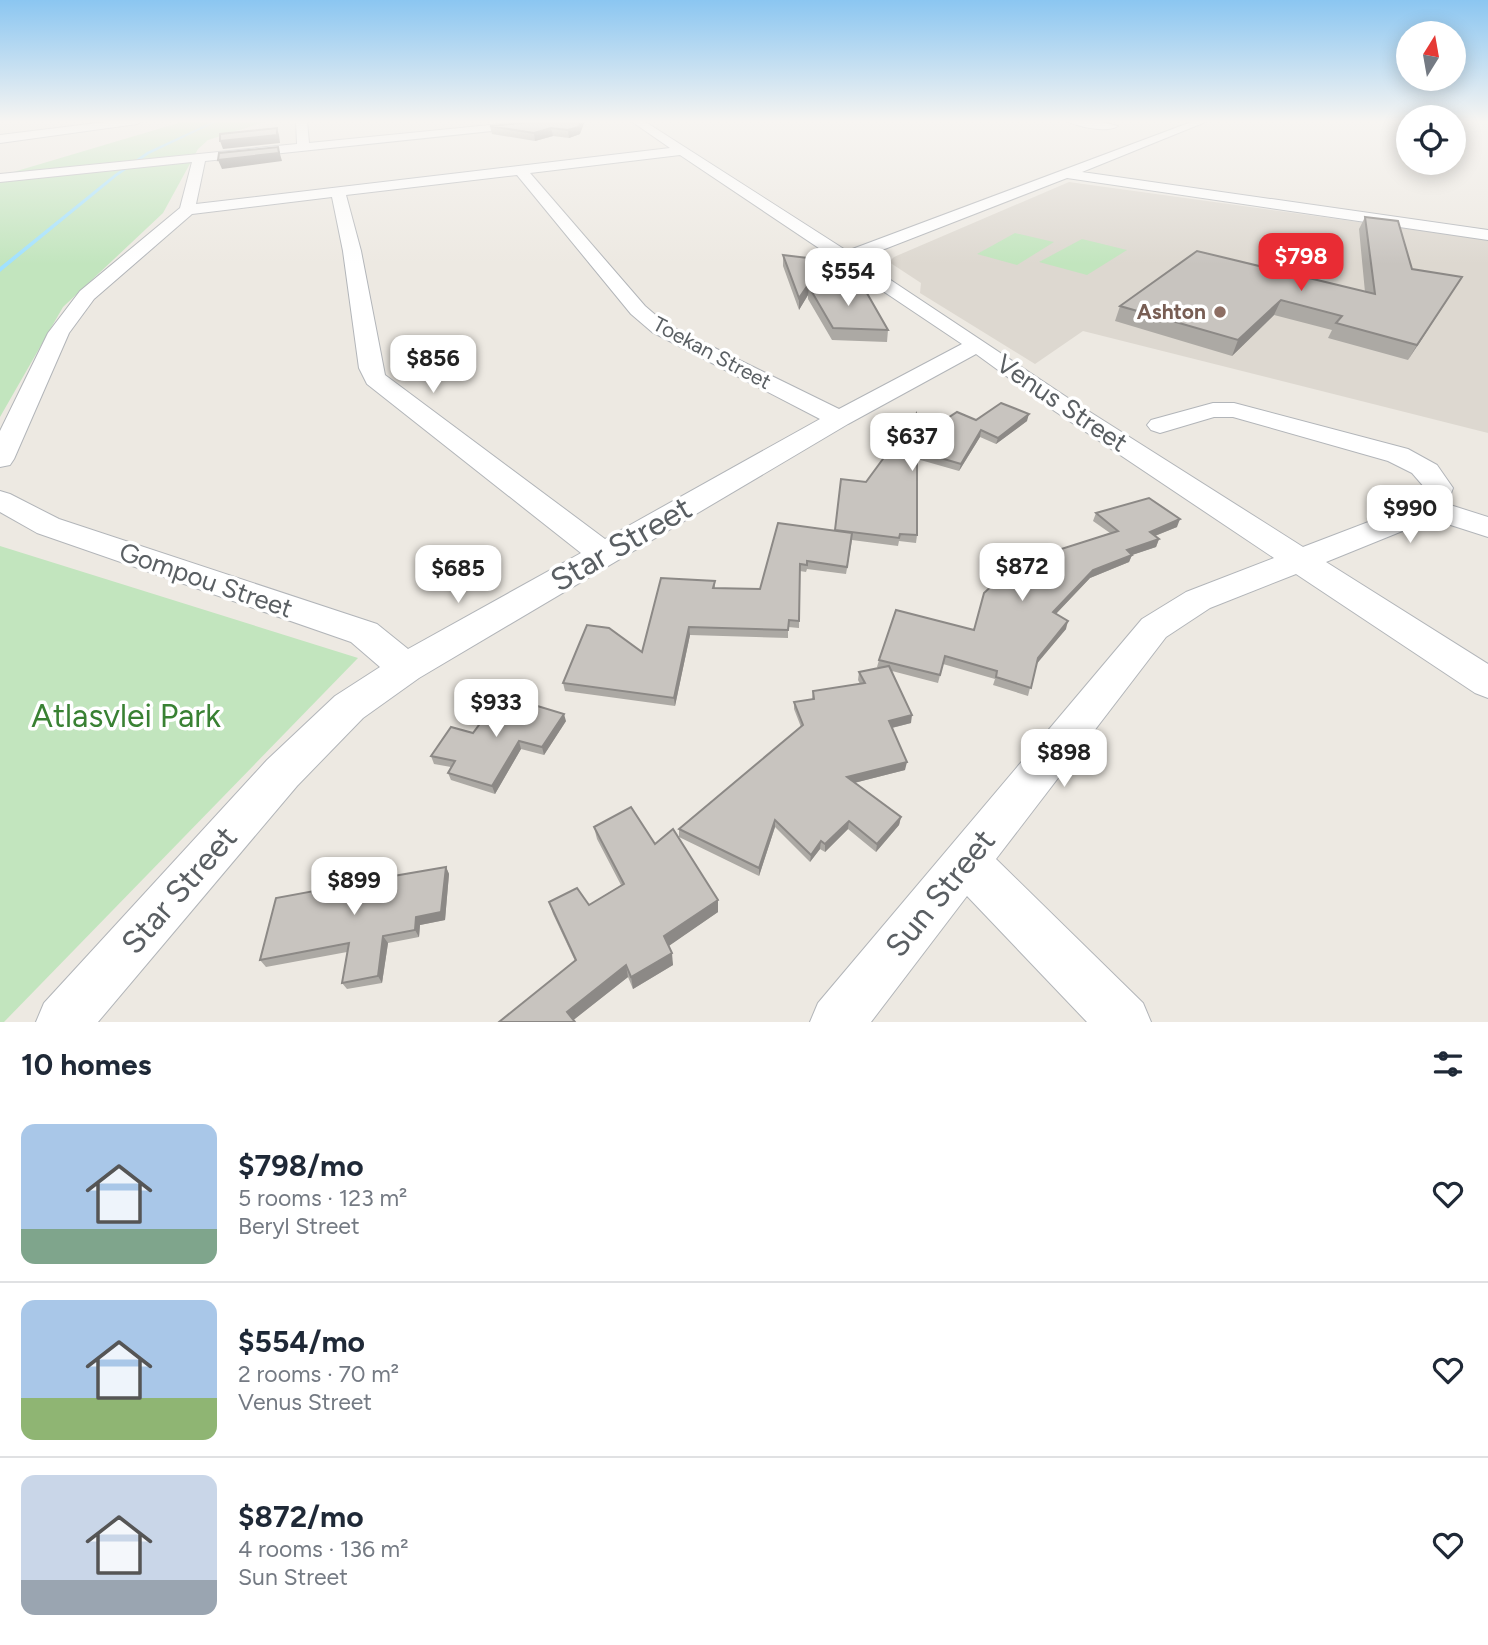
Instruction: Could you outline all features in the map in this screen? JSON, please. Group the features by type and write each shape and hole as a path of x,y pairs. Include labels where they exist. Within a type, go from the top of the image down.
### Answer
{"street":[{"path":"0,177 78,169"},
{"path":"187,211 197,169"},
{"path":"0,459 59,334 87,295 187,211 532,169"},
{"name":"Venus Street","path":"708,169 977,345 1073,412 1488,683"},
{"path":"845,258 1081,169"},
{"name":"Toekan Street","path":"521,170 638,310 659,328 839,419"},
{"path":"1068,174 1488,235"},
{"path":"338,193 352,251 370,368 375,379 603,554"},
{"name":"Star Street","path":"63,1022 282,773 349,707 407,668 603,554 839,419 977,345"},
{"path":"1160,425 1213,410 1234,410 1398,455 1423,466 1435,478 1439,488 1431,509 1488,527"},
{"name":"Gompou Street","path":"0,500 48,526 364,633 407,668"},
{"name":"Sun Street","path":"837,1022 1154,628 1198,600 1431,509"},
{"path":"966,862 1124,1022"}],"shaded area":[{"name":"Ashton","path":"1069,182 1488,240 1488,433 1083,331 1035,364 920,293 921,283 889,262 894,257"}],"green space":[{"path":"25,169 187,169 163,213 63,307 0,417 0,176"},
{"path":"1015,233 1054,242 1017,265 977,254"},
{"path":"1082,239 1127,250 1087,275 1039,262"},
{"name":"Atlasvlei Park","path":"0,546 358,658 4,1022 0,1022"}],"building":[{"path":"1365,217 1398,221 1412,269 1462,277 1417,345 1336,323 1342,316 1281,300 1238,340 1120,306 1197,251 1375,294"},
{"path":"783,255 825,260 799,298"},
{"path":"809,287 864,288 888,330 833,328"},
{"path":"1001,403 1029,414 998,438 981,430 961,464 917,451 917,535 900,534 899,538 835,530 841,479 866,482 916,414 916,439 957,412 976,420"},
{"path":"1149,498 1180,519 1150,532 1159,539 1127,550 1132,555 1093,570 1053,612 1068,621 1038,658 1031,688 996,677 997,671 945,656 940,675 879,660 896,610 974,630 984,593 1036,545 1052,552 1118,531 1096,513"},
{"path":"778,523 852,533 847,567 807,561 807,565 800,564 799,621 789,620 788,630 689,627 674,698 563,683 587,625 609,628 642,652 661,578 715,581 713,588 760,589"},
{"path":"889,666 912,715 889,721 907,762 847,777 901,817 877,844 849,821 825,844 821,841 811,855 775,820 759,868 679,829 803,725 794,702 814,699 813,691 865,683 859,672"},
{"path":"501,695 564,714 542,747 519,741 492,786 448,773 455,761 431,756 451,727 473,733"},
{"path":"631,807 655,844 673,829 718,900 664,936 672,953 631,977 626,965 567,1012 575,1022 499,1022 576,960 549,902 577,888 589,905 624,884 594,827"},
{"path":"446,867 441,912 416,917 415,930 383,936 378,976 342,983 349,943 260,960 276,898 320,890 322,881 378,871 376,879"}],"waterway":[{"path":"0,270 125,169"}],"place":[{"name":"Ashton","path":"1220,312"}]}
